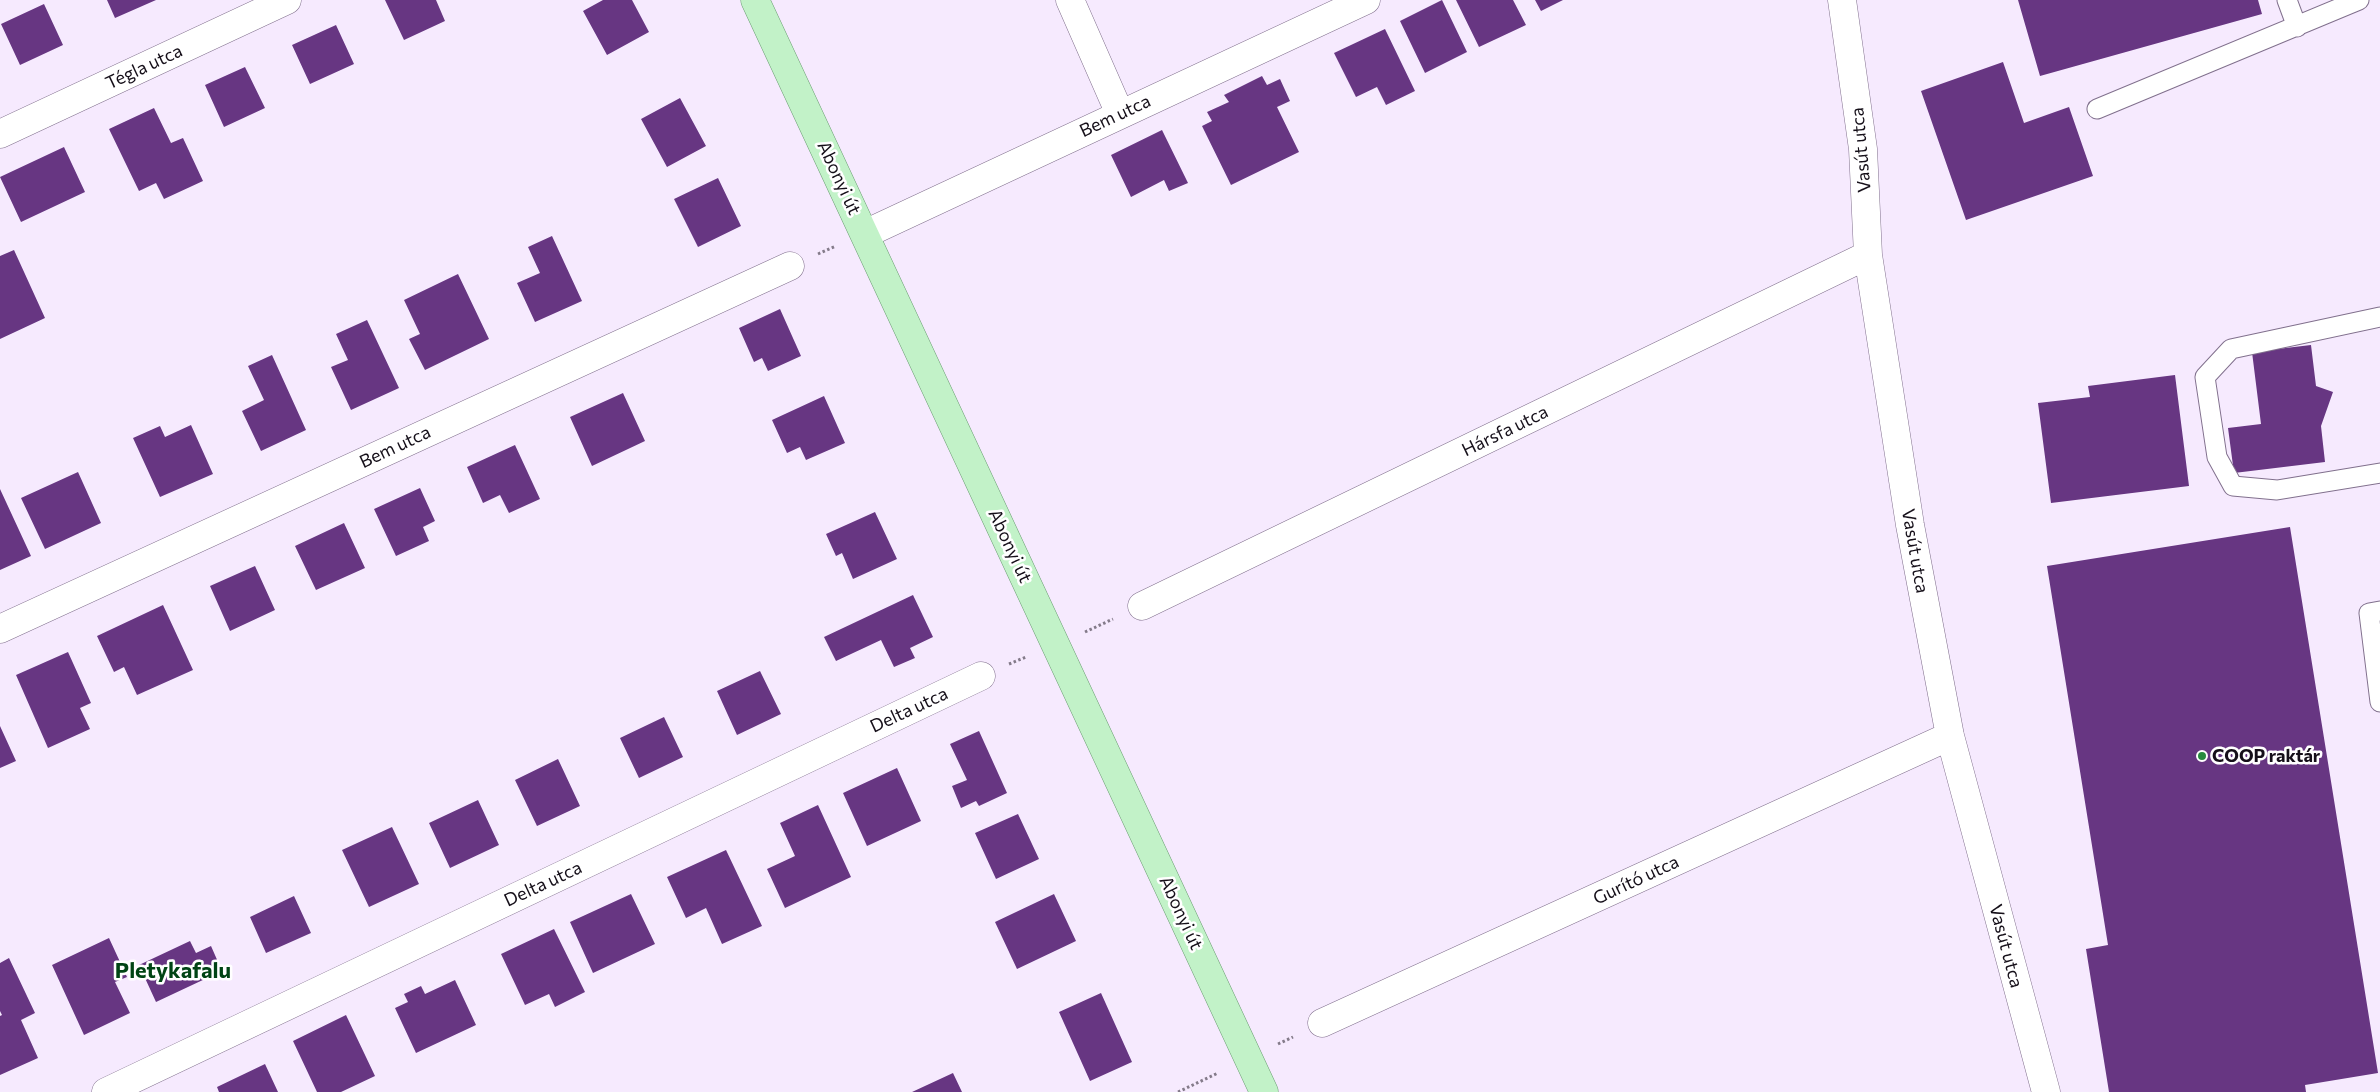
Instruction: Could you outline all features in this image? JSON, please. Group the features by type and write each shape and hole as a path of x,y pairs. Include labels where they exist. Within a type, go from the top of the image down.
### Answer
{"main road":[{"name":"Abonyi út","path":"755,0 1264,1092"}],"street":[{"name":"Tégla utca","path":"0,134 287,0"},
{"path":"1070,0 1120,114"},
{"name":"Bem utca","path":"865,234 1120,114 1320,12 1366,0"},
{"name":"Vasút utca","path":"1842,0 1863,149 1868,255 1910,525 1950,736 2046,1092"},
{"name":"Hársfa utca","path":"1142,606 1868,255"},
{"name":"Bem utca","path":"0,629 790,266"},
{"name":"Delta utca","path":"106,1092 981,676"},
{"name":"Gurító utca","path":"1322,1023 1950,736"}],"lane":[{"path":"2287,0 2297,28"},
{"path":"2096,110 2297,28 2359,0"},
{"path":"2380,317 2231,349 2205,377 2217,457 2233,486 2277,490 2380,473"},
{"path":"2380,611 2369,612 2380,702"}],"path":[{"path":"790,266 865,234"}],"building":[{"path":"107,0 156,0 115,18"},
{"path":"385,0 436,0 445,21 404,40"},
{"path":"603,0 632,0 649,32 607,55 583,11"},
{"path":"1442,0 1467,52 1425,73 1400,21"},
{"path":"1456,0 1513,0 1526,25 1479,47"},
{"path":"1535,0 1563,0 1541,11"},
{"path":"2018,0 2258,0 2262,14 2040,76"},
{"path":"44,4 63,45 20,65 1,24"},
{"path":"336,25 354,64 310,84 292,45"},
{"path":"1385,29 1415,91 1386,105 1377,87 1356,97 1334,53"},
{"path":"2003,62 2024,123 2069,107 2093,176 1966,220 1921,91"},
{"path":"245,67 265,108 224,127 205,85"},
{"path":"1262,76 1267,85 1280,79 1290,101 1277,107 1299,152 1231,185 1202,126 1212,121 1207,112 1229,102 1224,95"},
{"path":"680,98 706,146 667,167 641,119"},
{"path":"154,108 171,143 183,138 203,181 164,199 156,183 139,191 109,129"},
{"path":"1162,130 1188,183 1169,191 1164,180 1131,197 1111,155"},
{"path":"64,147 85,192 21,222 0,177"},
{"path":"718,178 741,226 698,247 674,199"},
{"path":"552,236 582,301 535,322 517,283 540,273 528,247"},
{"path":"14,250 45,318 0,339 0,256"},
{"path":"458,274 489,339 425,370 409,339 420,334 404,300"},
{"path":"780,309 801,356 768,371 762,358 754,362 739,328"},
{"path":"367,320 399,388 351,410 331,367 348,360 336,334"},
{"path":"2311,345 2316,386 2333,392 2321,426 2325,462 2234,473 2228,428 2261,424 2252,352"},
{"path":"272,355 306,430 261,451 242,411 264,400 248,366"},
{"path":"2175,375 2189,486 2051,503 2038,403 2090,397 2088,386"},
{"path":"623,393 645,441 592,466 570,417"},
{"path":"824,396 845,443 806,460 800,447 787,453 772,420"},
{"path":"191,425 213,474 160,497 133,438 160,426 165,437"},
{"path":"515,445 540,499 509,513 500,495 483,503 467,467"},
{"path":"78,472 101,523 45,549 21,498"},
{"path":"420,488 435,521 423,527 429,541 396,556 374,509"},
{"path":"0,489 31,556 0,570"},
{"path":"875,512 897,559 853,579 842,553 836,556 826,534"},
{"path":"344,523 365,568 316,590 295,546"},
{"name":"COOP raktár","path":"2290,527 2378,1073 2305,1085 2306,1092 2109,1092 2086,949 2108,945 2047,566"},
{"path":"255,566 275,610 230,631 210,586"},
{"path":"913,595 933,637 910,648 915,658 894,667 881,640 836,661 824,637"},
{"path":"163,605 193,670 137,695 124,667 114,672 97,636"},
{"path":"68,652 91,703 80,708 90,729 48,748 16,675"},
{"path":"760,671 781,714 737,735 717,691"},
{"path":"664,717 683,757 639,778 620,738"},
{"path":"0,726 16,761 0,768"},
{"path":"979,731 1007,793 979,806 976,801 961,808 952,786 967,780 950,744"},
{"path":"558,759 580,806 537,826 515,780"},
{"path":"897,768 921,821 867,846 843,793"},
{"path":"478,800 499,845 450,868 429,823"},
{"path":"818,805 851,877 785,908 767,869 795,856 780,823"},
{"path":"1018,814 1039,859 996,879 975,833"},
{"path":"392,827 419,884 369,907 342,850"},
{"path":"726,850 762,926 722,944 706,908 686,918 667,877"},
{"path":"631,894 655,944 593,973 570,922"},
{"path":"1054,894 1076,941 1017,969 995,922"},
{"path":"294,896 311,933 266,953 250,917"},
{"path":"554,929 585,992 555,1007 549,994 525,1005 501,954"},
{"path":"109,938 127,977 115,982 130,1013 84,1035 52,965"},
{"path":"190,941 196,953 211,946 222,971 156,1002 139,965"},
{"path":"9,958 35,1013 21,1020 38,1058 0,1075 0,1016 2,1015 0,1011 0,963"},
{"path":"455,980 476,1025 416,1053 395,1008 408,1002 404,994 421,986 425,994"},
{"path":"1101,993 1132,1062 1090,1081 1059,1012"},
{"path":"346,1015 375,1076 341,1092 317,1092 293,1041"},
{"path":"265,1064 278,1092 219,1092 217,1087"},
{"path":"953,1073 962,1092 912,1092"}],"place":[{"name":"COOP raktár","path":"2202,756"}],"district":[{"name":"Pletykafalu","path":"173,971"}]}
